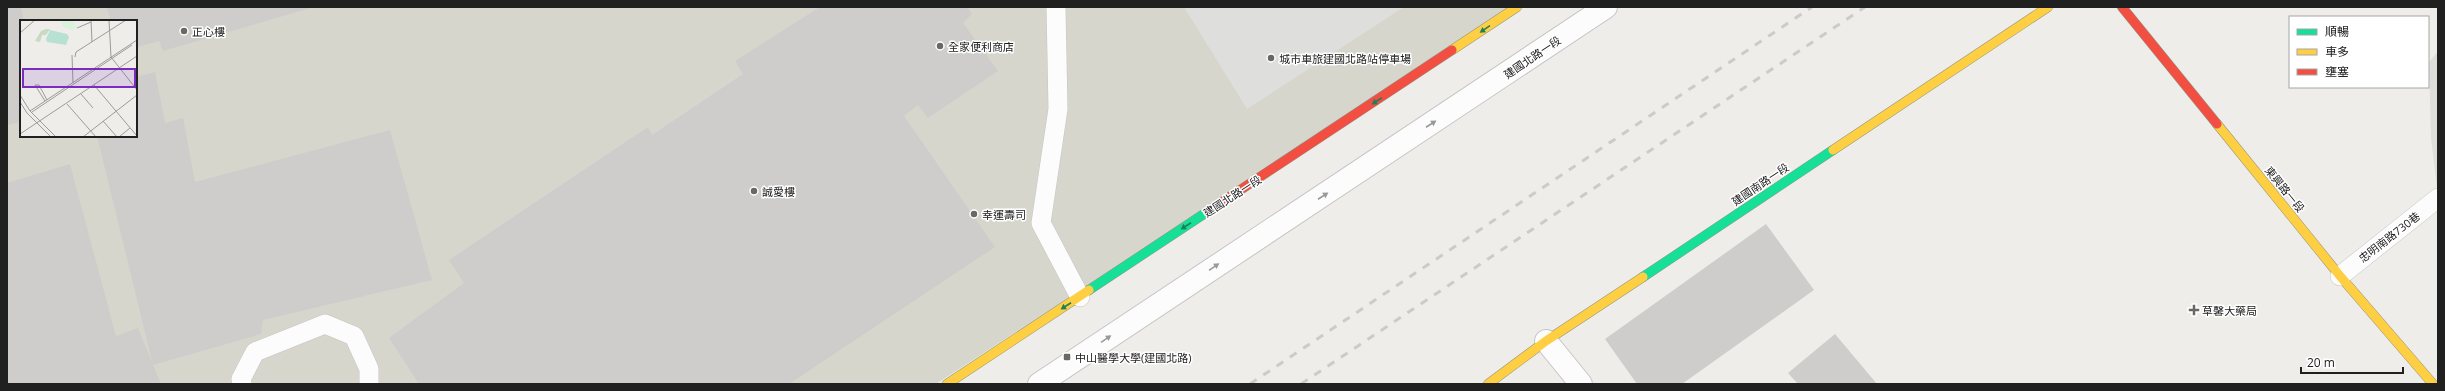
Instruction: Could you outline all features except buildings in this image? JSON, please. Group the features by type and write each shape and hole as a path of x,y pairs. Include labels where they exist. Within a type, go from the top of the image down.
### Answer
{"street":[{"name":"建國北路一段","path":"947,384 1517,7"},
{"name":"建國北路一段","path":"1038,384 1606,7"},
{"name":"建國南路一段","path":"1488,384 1546,341 2048,7"},
{"name":"東興路一段","path":"2122,7 2340,276 2433,384"},
{"path":"1546,341 1581,384"}],"lane":[{"path":"1056,7 1058,109 1041,223 1080,296"},
{"name":"忠明南路730巷","path":"2340,276 2438,198"},
{"path":"242,384 241,379 255,352 325,324 354,336 369,369 369,384"}],"shaded area":[{"path":"7,7 1513,7 936,384 7,384"},
{"name":"城市車旅建國北路站停車場","path":"1184,7 1404,7 1247,109"},
{"path":"2438,51 2437,188 2431,138 2429,62"}],"railway":[{"path":"1250,384 1812,7"},
{"path":"1301,384 1865,7"}],"traffic: fast":[{"path":"1643,277 1833,150"},
{"path":"1089,290 1222,202"}],"traffic: slow":[{"path":"1452,50 1517,7"},
{"path":"1833,150 2048,7"},
{"path":"2217,124 2340,276 2433,384"},
{"path":"1488,384 1546,341 1643,277"},
{"path":"947,384 1089,290"}],"traffic: jam":[{"path":"2122,7 2217,124"},
{"path":"1222,202 1452,50"}],"place":[{"name":"正心樓","path":"184,31"},
{"name":"全家便利商店","path":"940,46"},
{"name":"城市車旅建國北路站停車場","path":"1271,58"},
{"name":"誠愛樓","path":"754,191"},
{"name":"幸運壽司","path":"974,214"},
{"name":"草馨大藥局","path":"2194,310"},
{"name":"中山醫學大學(建國北路)","path":"1067,357"}]}
